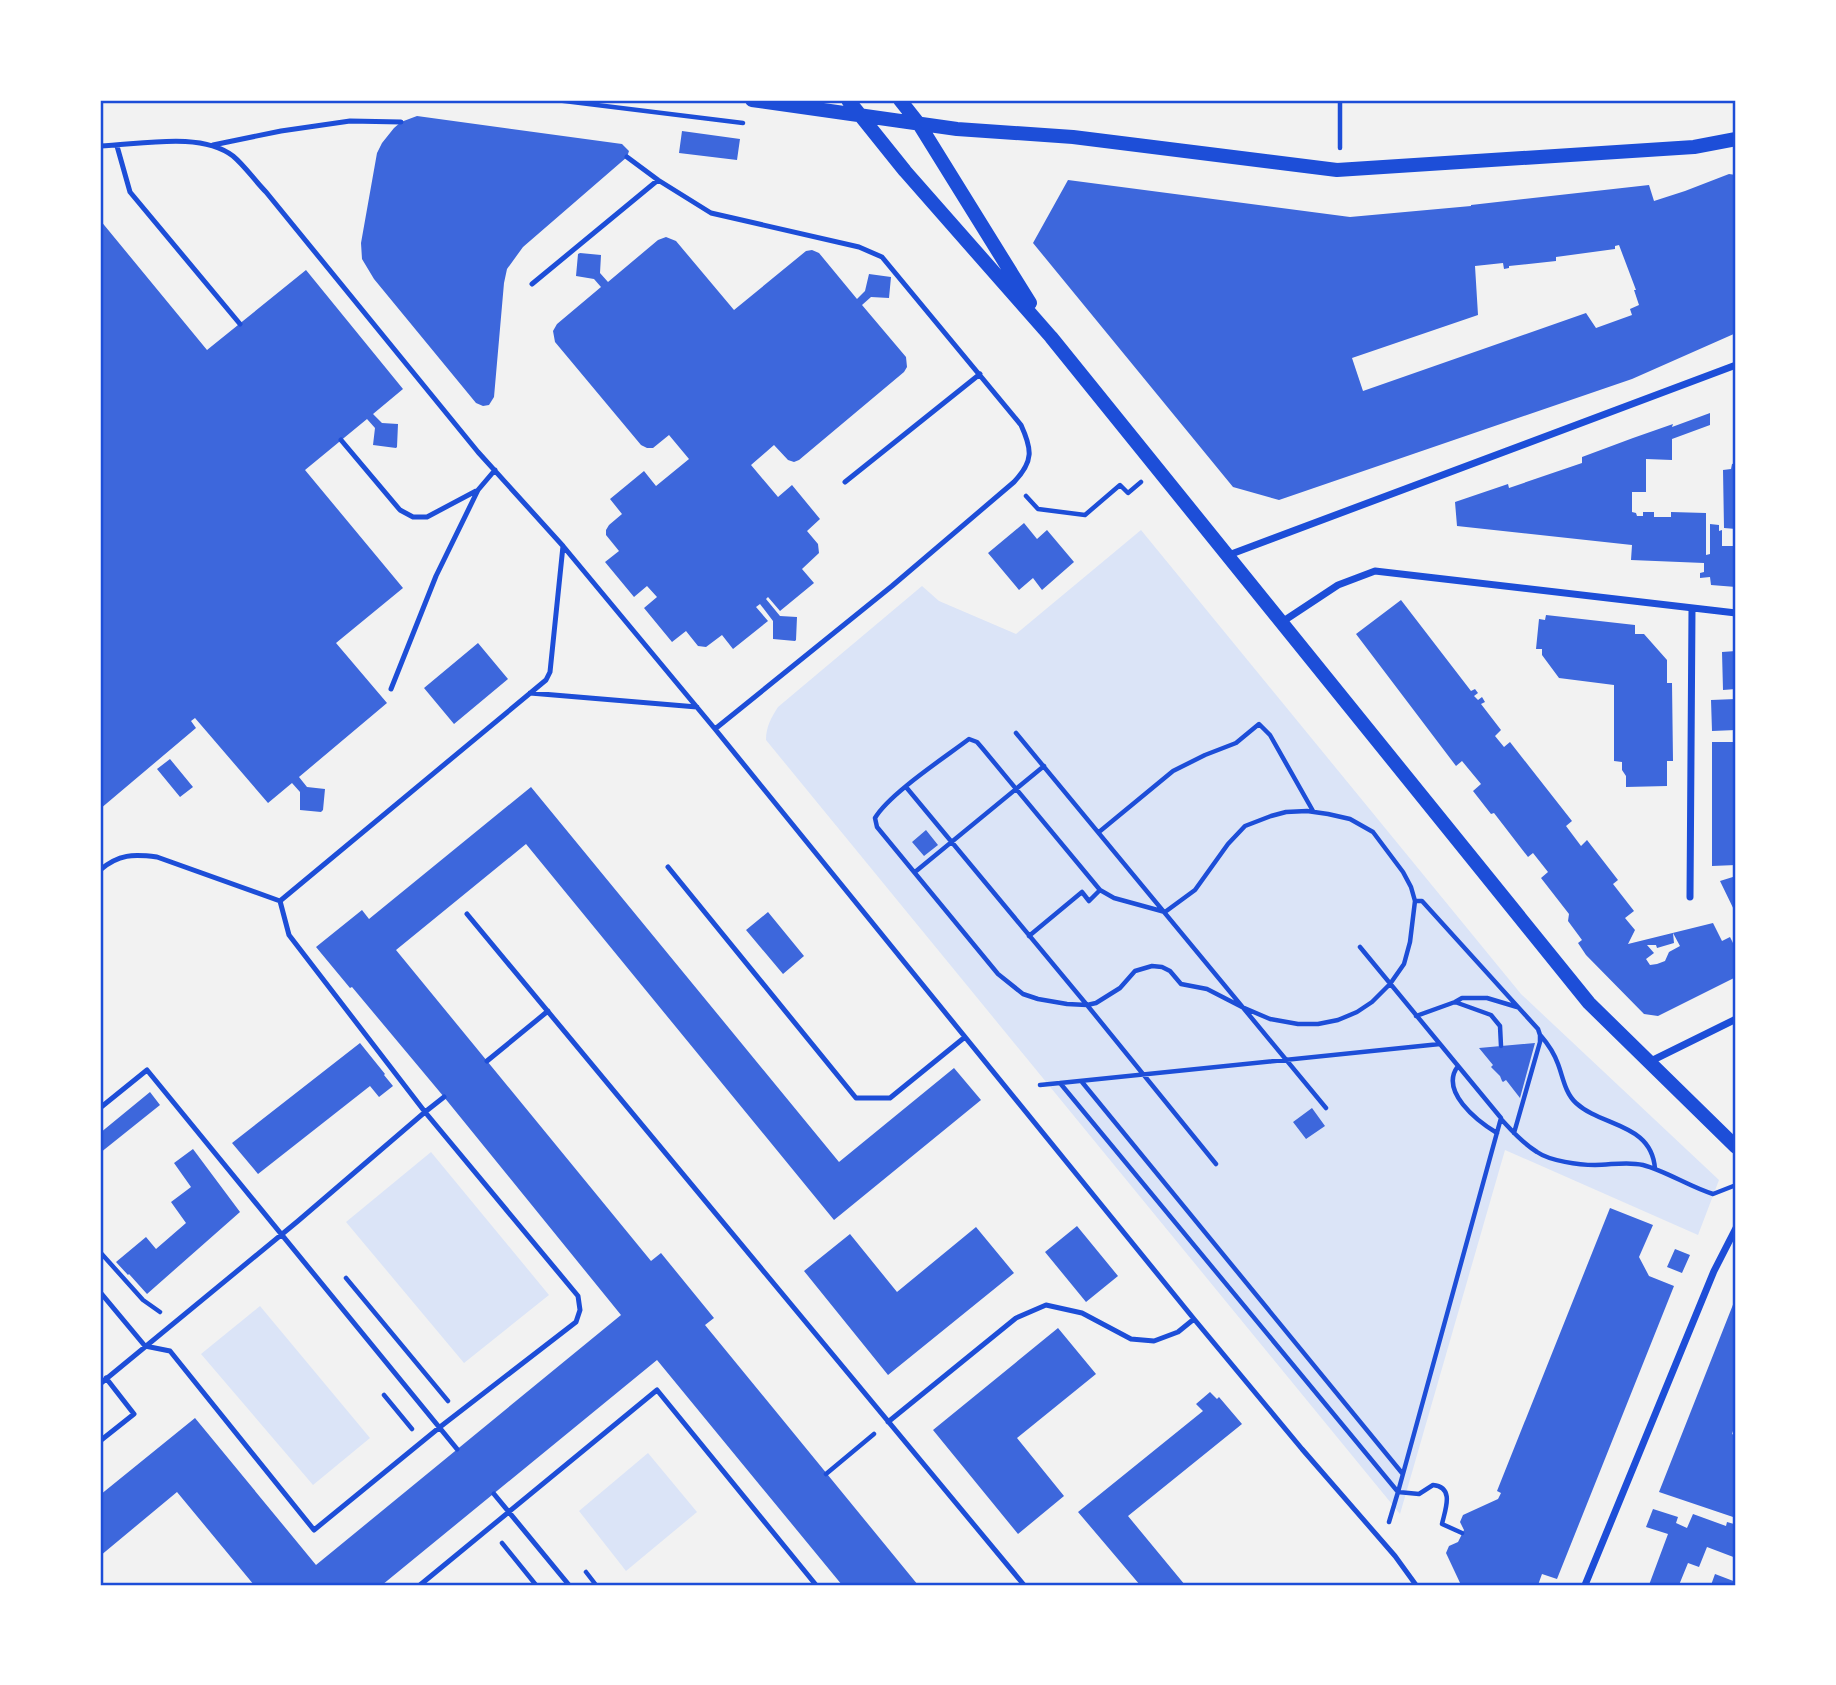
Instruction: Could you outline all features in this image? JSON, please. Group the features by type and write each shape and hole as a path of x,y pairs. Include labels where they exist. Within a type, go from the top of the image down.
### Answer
{"main road":[{"path":"752,100 957,129 1073,137 1340,170 1694,147 1736,139"},
{"path":"848,100 905,171 1051,337 1589,1003 1736,1147"},
{"path":"900,100 919,124 1051,337"}],"street":[{"path":"1226,556 1736,365"},
{"path":"1282,622 1338,585 1375,571 1736,613"},
{"path":"1690,897 1692,609"},
{"path":"1649,1062 1736,1019"},
{"path":"1585,1585 1714,1271 1736,1228"}],"lane":[{"path":"211,146 281,131 350,121 401,122"},
{"path":"100,146 194,143 211,146 234,157 266,192 478,452 563,546 697,707 1194,1319 1416,1585"},
{"path":"117,146 130,192 240,324"},
{"path":"627,157 711,213 859,247 882,257 1021,425 1030,444 1029,460 1014,482 892,586 715,729"},
{"path":"532,284 658,180"},
{"path":"845,482 979,374"},
{"path":"341,440 400,510 413,517 427,517 478,490"},
{"path":"391,690 436,576 478,490 495,470"},
{"path":"280,901 546,680 550,672 563,546"},
{"path":"530,693 697,707"},
{"path":"100,870 120,857 157,857 280,901"},
{"path":"667,867 856,1098 890,1098 965,1037"},
{"path":"100,1292 145,1346 170,1351 314,1530 440,1427 576,1322 580,1310 578,1296 425,1112 289,935 280,901"},
{"path":"467,914 1024,1585"},
{"path":"487,1061 548,1011"},
{"path":"100,1108 147,1070 457,1449"},
{"path":"100,1384 444,1097"},
{"path":"888,1422 1016,1318 1046,1305 1082,1313 1131,1339 1154,1341 1178,1332 1194,1319"},
{"path":"100,1441 134,1414 106,1378"},
{"path":"420,1585 657,1390 816,1585"},
{"path":"494,1494 569,1585"},
{"path":"1408,1574 1410,1585"}],"path":[{"path":"556,100 745,124"},
{"path":"1340,100 1340,170"},
{"path":"1014,482 1038,509 1084,515 1120,485 1128,493 1157,468"},
{"path":"1099,832 1172,771 1236,743 1259,724 1270,735 1314,811"},
{"path":"1016,733 1326,1108"},
{"path":"1164,912 1114,898 1100,890 977,742 969,739 906,787 879,811 875,818 877,827 998,974 1023,994 1038,999 1087,1005 1096,1003 1121,988 1135,971 1152,966 1170,971 1181,984 1207,989 1270,1019 1298,1024 1338,1020 1372,1002 1391,984 1404,964 1410,942 1415,901 1411,887"},
{"path":"915,872 1044,766"},
{"path":"906,787 1216,1164"},
{"path":"1164,912 1195,890 1228,844 1245,826 1271,816 1286,812 1314,811 1350,819 1373,832 1422,901 1538,1029 1540,1042 1514,1133"},
{"path":"1029,936 1082,892 1089,901 1100,890"},
{"path":"1415,901 1422,901"},
{"path":"1360,947 1501,1118 1539,1154 1567,1163 1632,1163 1713,1194 1736,1185"},
{"path":"1416,1016 1462,998 1486,998 1518,1007"},
{"path":"1455,1002 1491,1015 1500,1027 1502,1046"},
{"path":"1540,1035 1550,1046 1568,1094 1590,1113 1621,1125 1633,1133 1650,1150 1655,1170"},
{"path":"1040,1085 1440,1044"},
{"path":"1456,1064 1452,1082 1458,1097 1479,1122 1497,1133"},
{"path":"1081,1081 1403,1474"},
{"path":"1060,1083 1398,1492 1419,1494 1433,1485 1440,1485 1448,1500 1442,1524 1462,1533"},
{"path":"1375,1535 1390,1521 1501,1118"},
{"path":"100,1252 143,1300 176,1322"},
{"path":"343,1274 458,1413"},
{"path":"826,1474 888,1422"},
{"path":"490,1528 536,1585"}],"shaded area":[{"path":"1141,530 1521,994 1719,1180 1698,1235 1505,1150 1400,1514 766,740 769,723 778,707 922,586 939,601 1016,634"},
{"path":"431,1152 549,1295 464,1363 346,1222"},
{"path":"260,1306 370,1438 313,1485 201,1354"},
{"path":"648,1453 697,1512 626,1571 579,1511"}],"building":[{"path":"417,116 622,144 629,151 627,157 523,247 507,269 494,397 489,405 476,403 374,279 362,259 361,243 377,153 394,128"},
{"path":"682,131 740,139 737,160 679,153"},
{"path":"1729,174 1736,175 1736,333 1632,379 1279,500 1233,487 1033,243 1068,180 1350,217 1649,185 1654,201","holes":["1619,245 1639,305 1630,309 1632,315 1596,328 1586,313 1363,391 1352,358 1478,315 1475,266 1503,263 1504,269 1509,266 1556,261 1556,257 1615,249 1615,246"]},
{"path":"100,220 207,350 306,270 403,389 373,414 382,423 398,424 396,448 373,445 375,428 367,419 305,470 403,588 336,643 387,703 299,777 307,787 325,789 321,812 300,810 300,792 292,783 268,803 195,718 191,721 196,728 100,809"},
{"path":"666,237 676,241 734,310 806,251 819,253 857,299 865,291 869,274 891,277 889,298 871,297 862,305 906,357 907,367 904,372 799,460 788,460 774,445 751,465 778,497 792,485 820,519 807,531 818,544 819,553 802,569 814,583 780,611 768,597 766,599 780,616 797,617 795,641 773,639 773,621 760,604 756,607 768,621 733,649 722,635 706,647 698,646 686,631 672,642 644,608 657,597 647,586 634,597 605,562 619,551 606,535 606,530 622,514 610,499 644,471 656,486 689,459 669,435 653,448 641,445 555,342 553,331 557,324 601,287 594,279 576,276 578,254 601,255 600,273 608,282 658,240"},
{"path":"1710,413 1710,425 1672,439 1672,460 1646,459 1646,492 1632,492 1632,512 1643,516 1643,512 1654,512 1654,517 1671,517 1671,512 1706,513 1706,555 1710,554 1710,524 1719,525 1719,531 1722,530 1722,546 1736,546 1736,587 1711,585 1710,577 1700,578 1700,573 1704,572 1704,563 1631,560 1632,545 1457,526 1455,502 1508,484 1509,488 1582,463 1582,457"},
{"path":"1736,463 1736,529 1724,528 1723,470 1731,469 1732,464"},
{"path":"1024,523 1037,539 1047,530 1074,562 1042,590 1033,578 1019,590 988,553"},
{"path":"1401,600 1471,691 1475,689 1478,693 1474,696 1478,700 1482,697 1485,702 1481,704 1501,730 1495,736 1504,747 1510,742 1572,821 1566,826 1581,846 1587,840 1618,880 1613,884 1634,911 1625,918 1635,930 1628,944 1713,923 1722,941 1730,937 1734,945 1736,944 1736,977 1658,1016 1644,1014 1586,955 1578,943 1582,940 1568,921 1569,914 1541,878 1548,872 1533,853 1528,857 1494,813 1491,814 1473,791 1481,784 1462,761 1456,766 1356,634","holes":["1673,933 1680,946 1669,952 1665,961 1650,965 1646,959 1654,953 1647,945 1656,945 1657,948 1674,943"]},
{"path":"1546,615 1635,625 1635,634 1644,634 1667,660 1667,683 1672,683 1673,761 1667,761 1667,786 1626,787 1622,762 1614,761 1614,685 1559,678 1542,655 1542,649 1536,649 1539,619 1545,620"},
{"path":"478,643 508,679 454,724 424,688"},
{"path":"1736,651 1736,689 1723,690 1722,652"},
{"path":"1736,699 1736,730 1712,731 1711,700"},
{"path":"1712,742 1736,742 1736,865 1712,866"},
{"path":"170,759 193,787 180,797 157,769"},
{"path":"531,787 839,1162 954,1068 981,1100 834,1220 526,844 396,950 651,1261 661,1253 714,1318 705,1325 918,1585 842,1585 657,1360 382,1585 254,1585 177,1492 100,1556 100,1495 195,1418 316,1565 621,1315 444,1097 316,947 362,910 369,919"},
{"path":"926,830 938,845 924,856 912,842"},
{"path":"1736,876 1736,914 1720,881"},
{"path":"768,912 804,956 783,974 746,930"},
{"path":"360,1043 393,1086 379,1097 370,1086 258,1174 232,1143"},
{"path":"1535,1043 1520,1098 1506,1080 1502,1081 1479,1048"},
{"path":"150,1092 160,1105 100,1153 100,1133"},
{"path":"1312,1108 1325,1126 1306,1139 1293,1122"},
{"path":"193,1149 240,1212 147,1294 116,1262 146,1237 156,1249 186,1223 171,1202 191,1187 174,1163"},
{"path":"1610,1208 1653,1225 1639,1257 1649,1276 1674,1286 1557,1579 1542,1574 1538,1585 1461,1585 1446,1553 1449,1546 1458,1542 1464,1530 1460,1522 1463,1515 1498,1499 1501,1493 1497,1491"},
{"path":"1077,1226 1118,1276 1086,1302 1045,1252"},
{"path":"976,1227 1014,1273 888,1375 804,1271 850,1234 897,1292"},
{"path":"1675,1249 1690,1255 1682,1273 1667,1267"},
{"path":"1736,1297 1736,1422 1732,1434 1736,1436 1736,1518 1659,1492"},
{"path":"1058,1328 1096,1374 1017,1438 1064,1496 1018,1534 933,1430"},
{"path":"1210,1392 1217,1399 1219,1397 1242,1424 1128,1516 1185,1585 1140,1585 1078,1512 1203,1411 1196,1404"},
{"path":"1653,1509 1678,1517 1676,1523 1687,1528 1693,1514 1726,1526 1727,1522 1734,1524 1736,1520 1736,1558 1707,1547 1699,1567 1688,1563 1679,1585 1649,1585 1668,1534 1646,1527"},
{"path":"1715,1574 1736,1582 1735,1585 1711,1585"}]}
